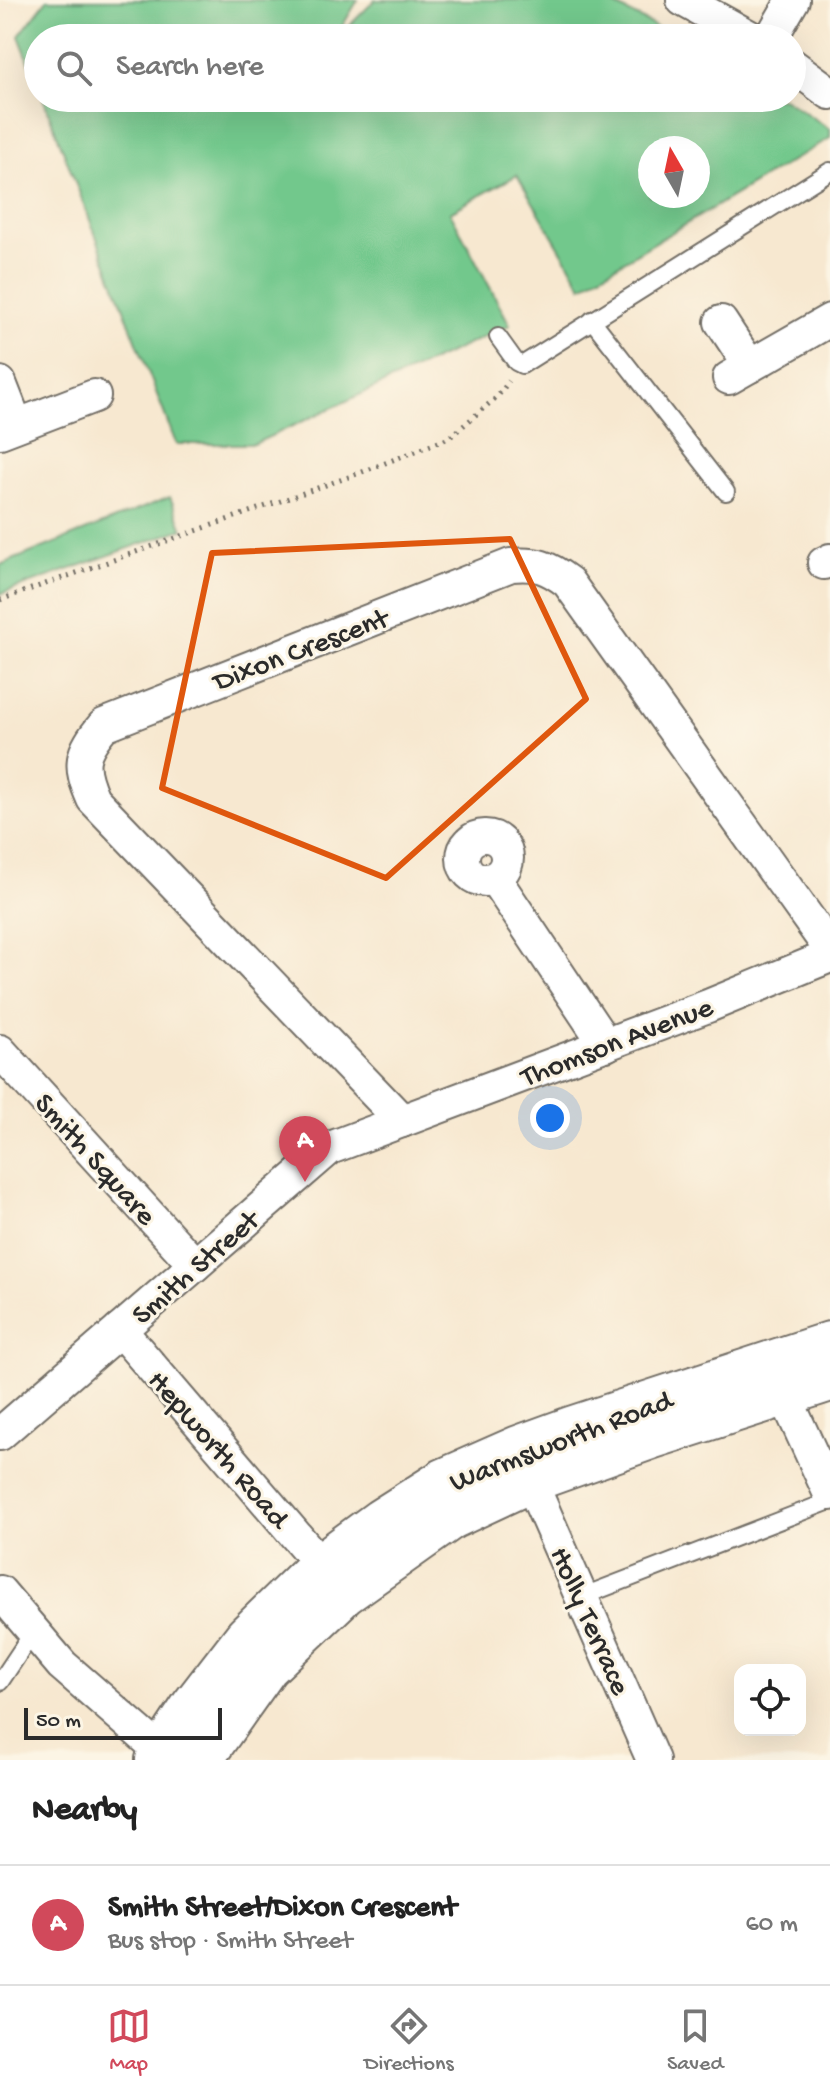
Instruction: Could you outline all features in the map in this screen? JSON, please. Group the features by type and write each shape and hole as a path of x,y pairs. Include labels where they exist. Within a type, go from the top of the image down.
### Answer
{"main road":[{"name":"Warmsworth Road","path":"174,1758 193,1707 247,1637 321,1565 381,1521 444,1481 519,1448 830,1344"},
{"name":"Warmsworth Road","path":"174,1758 344,1593 451,1517 530,1480 653,1436 830,1379"}],"street":[{"path":"683,0 727,24"},
{"path":"779,24 793,0"},
{"path":"806,75 830,93"},
{"path":"721,322 739,372 830,320"},
{"path":"0,383 8,428 94,396"},
{"name":"Dixon Crescent","path":"402,1121 93,799 82,764 87,745 104,725 511,565 530,564 551,568 568,582 830,949"},
{"path":"495,879 606,1045"},
{"name":"Thomson Avenue","path":"402,1121 606,1045 830,956"},
{"name":"Smith Square","path":"0,1051 195,1265"},
{"name":"Smith Street","path":"6,1418 120,1330 330,1148 402,1121"},
{"name":"Hepworth Road","path":"120,1330 321,1565"},
{"path":"784,1394 830,1494"},
{"name":"Holly Terrace","path":"530,1480 653,1760"},
{"path":"0,1592 62,1665 174,1758"}],"lane":[{"path":"498,337 516,362 522,365 830,171"},
{"path":"592,320 726,492"},
{"path":"581,1597 830,1501"},
{"path":"0,1682 34,1631"}],"path":[{"path":"0,600 357,474 449,438 498,396 522,365"}],"highlighted area":[{"path":"510,539 586,699 386,878 162,788 212,553"}],"green space":[{"path":"47,0 358,0 343,24 28,24"},
{"path":"375,0 605,0 650,24 351,24"},
{"path":"24,30 24,49 19,36"},
{"path":"48,112 804,112 830,129 830,138 582,286 517,175 450,212 510,325 254,444 176,444"},
{"path":"170,497 183,529 0,594 0,565"}],"place":[{"name":"Smith Street/Dixon Crescent","path":"305,1182"}]}
